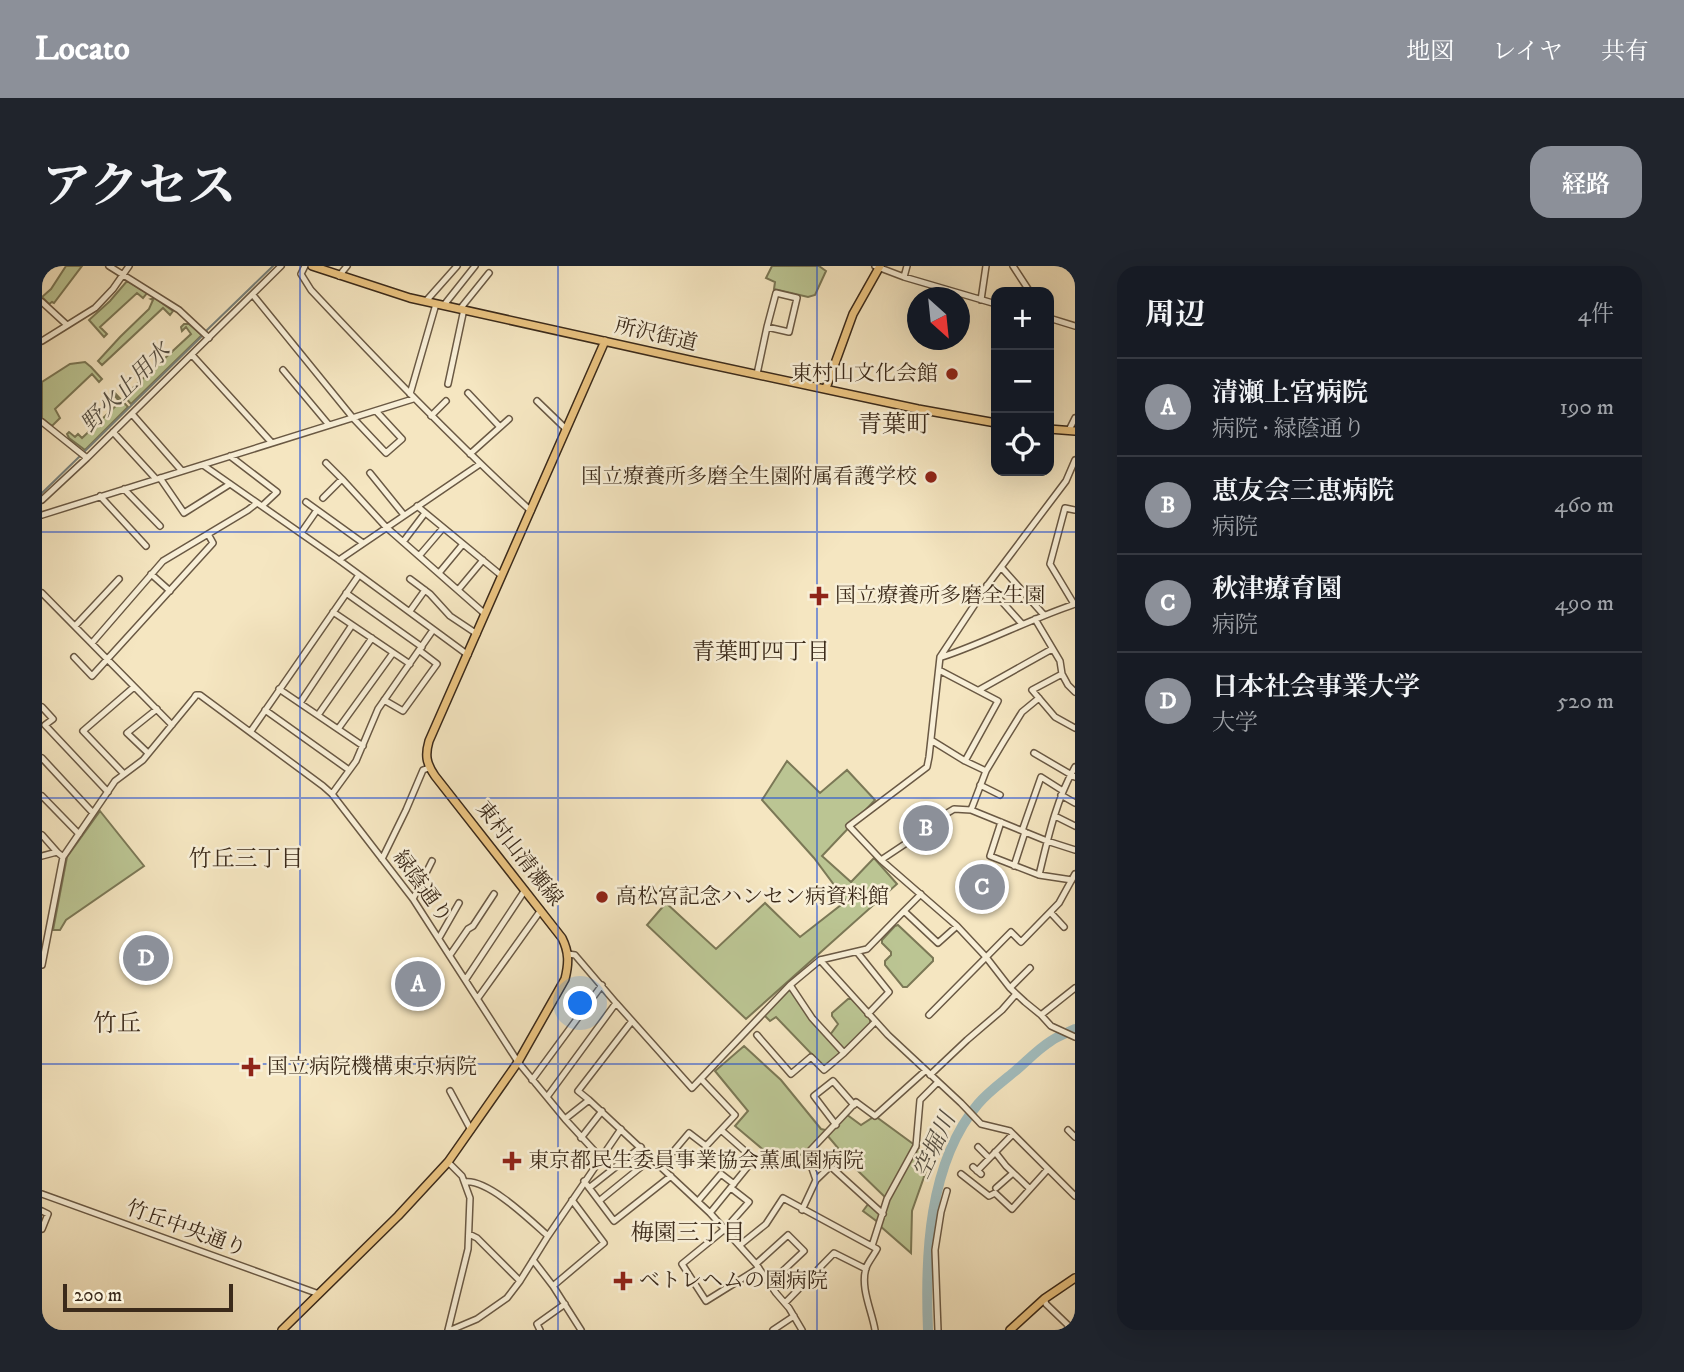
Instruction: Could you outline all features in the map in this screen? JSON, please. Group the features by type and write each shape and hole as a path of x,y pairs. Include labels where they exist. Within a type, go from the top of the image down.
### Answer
{"main road":[{"name":"所沢街道","path":"312,266 426,301 991,423"},
{"path":"826,388 853,314 878,267"},
{"path":"429,768 426,759 429,741 606,341"},
{"path":"1054,429 1072,430"},
{"name":"東村山清瀬線","path":"429,768 562,938 568,954"},
{"path":"282,1330 448,1163 518,1062 565,978 568,954"},
{"path":"1010,1330 1044,1299 1075,1278"}],"street":[{"path":"109,266 179,310 209,338"},
{"path":"42,341 95,307 113,289 129,266"},
{"path":"42,500 84,455 132,414 281,266"},
{"path":"305,266 301,274 311,290 431,416 531,511"},
{"path":"339,276 347,266"},
{"path":"426,301 457,266"},
{"path":"412,396 440,304 475,266"},
{"path":"904,277 907,266"},
{"path":"981,300 986,266"},
{"path":"1013,266 1027,287"},
{"path":"878,267 991,303"},
{"path":"448,384 462,309 489,273"},
{"path":"757,374 767,327 776,293 797,298 789,332 767,327"},
{"path":"253,295 386,453 402,439 376,411"},
{"path":"42,302 67,325"},
{"path":"1054,320 1075,326"},
{"path":"192,355 272,443"},
{"path":"283,370 329,425"},
{"path":"468,393 500,427"},
{"path":"42,514 376,411 412,396"},
{"path":"431,416 446,401"},
{"path":"537,401 566,429"},
{"path":"132,414 182,471"},
{"path":"1072,430 1075,418"},
{"path":"470,454 509,419"},
{"path":"42,422 84,455"},
{"path":"113,432 158,478 184,513 230,484"},
{"path":"92,643 163,561 277,492 230,456"},
{"path":"1075,460 1066,481 987,586 940,657 927,767 849,827 881,860 957,926 1016,994 1051,1026 1075,1037"},
{"path":"326,463 386,527 485,614"},
{"path":"203,464 468,655"},
{"path":"339,560 480,464"},
{"path":"370,473 404,515"},
{"path":"323,498 342,479"},
{"path":"1066,481 1075,483"},
{"path":"124,489 160,526"},
{"path":"100,496 146,546"},
{"path":"306,502 363,543"},
{"path":"417,506 502,576"},
{"path":"940,657 972,647 1035,618 1074,604 1050,564 1065,508 1075,510"},
{"path":"302,533 317,510"},
{"path":"403,542 425,513"},
{"path":"419,556 443,528"},
{"path":"74,657 92,676 213,543 208,534"},
{"path":"439,573 463,544"},
{"path":"458,590 483,560"},
{"path":"1001,567 1044,615"},
{"path":"151,574 170,591"},
{"path":"251,731 359,575"},
{"path":"75,626 120,579"},
{"path":"410,579 425,590 450,617 477,634"},
{"path":"987,586 1022,624"},
{"path":"410,611 425,590"},
{"path":"42,593 172,724"},
{"path":"346,593 437,664 403,712 384,700"},
{"path":"333,612 410,664"},
{"path":"1035,618 1060,661 1062,674 1075,692"},
{"path":"300,703 352,625"},
{"path":"332,794 356,761 378,709 433,630"},
{"path":"318,715 372,638"},
{"path":"979,691 1052,649"},
{"path":"338,729 393,653"},
{"path":"939,670 998,701 965,761"},
{"path":"1062,674 1032,690 1055,717 1075,728"},
{"path":"124,774 83,731 134,687"},
{"path":"279,689 362,746"},
{"name":"緑蔭通り","path":"42,965 63,857 115,781 143,760 196,695 200,695 332,794 439,937 518,1062 600,1157"},
{"path":"971,810 986,771 1022,712 1039,698"},
{"path":"42,708 53,719 43,726 108,792"},
{"path":"148,753 127,733 157,709"},
{"path":"265,710 349,770"},
{"path":"931,740 986,771"},
{"path":"1034,753 1073,776"},
{"path":"42,758 93,813"},
{"path":"1039,875 1062,793 1073,776 1075,767"},
{"path":"382,859 424,770 429,768"},
{"path":"1014,866 1041,777 1075,803"},
{"path":"980,785 1000,795"},
{"path":"42,796 79,834"},
{"path":"881,860 954,809 971,810 1075,850"},
{"path":"1055,816 1075,826"},
{"path":"929,1015 1011,932 1021,942 1051,913 1074,877 1039,875 990,856 1001,822"},
{"path":"42,835 63,857"},
{"path":"42,856 57,852"},
{"path":"412,899 432,861"},
{"path":"466,979 524,890"},
{"path":"450,955 494,894"},
{"path":"568,954 575,955 692,1087 790,985 820,960 867,949 921,894"},
{"path":"439,937 459,903"},
{"path":"478,998 541,910"},
{"path":"904,911 938,943 957,926"},
{"path":"1051,913 1064,927"},
{"path":"857,952 889,992 868,1014"},
{"path":"820,960 875,1022 961,1102 981,1125 1010,1131 1075,1196"},
{"path":"1010,988 1030,968"},
{"path":"533,1080 601,985"},
{"path":"790,985 812,1018 844,1053"},
{"path":"1041,1015 1075,988"},
{"path":"816,1180 807,1154 856,1102 874,1116 1002,1010 1016,994"},
{"path":"547,1097 616,1003"},
{"path":"632,1021 578,1091 698,1201 740,1245 785,1303 802,1330"},
{"path":"757,1035 791,1074 811,1057 824,1070 875,1022"},
{"path":"661,1166 689,1133 706,1146 735,1115 701,1079"},
{"path":"836,1125 814,1096 833,1081 854,1105"},
{"path":"872,1246 887,1199 916,1146 920,1100 938,1082"},
{"path":"450,1091 471,1130"},
{"path":"565,1119 589,1100"},
{"path":"581,1138 602,1111"},
{"path":"449,1330 477,1319 507,1298 621,1129"},
{"path":"710,1213 754,1158 721,1130"},
{"path":"1068,1130 1075,1138"},
{"path":"977,1171 1013,1134"},
{"path":"589,1188 641,1147"},
{"path":"978,1147 989,1158"},
{"path":"995,1152 1030,1189"},
{"path":"802,1210 816,1180 843,1154"},
{"path":"599,1201 652,1158"},
{"path":"448,1163 462,1176 470,1198 466,1261 449,1330"},
{"path":"830,1166 883,1214"},
{"path":"961,1174 989,1196 995,1193 1012,1209 1048,1169"},
{"path":"996,1188 1013,1172"},
{"path":"698,1201 720,1174 749,1202 725,1229 682,1264 706,1301 758,1266 788,1235 804,1251 770,1283"},
{"path":"584,1181 614,1221 671,1176"},
{"path":"465,1182 474,1182 505,1199 548,1236"},
{"path":"938,1330 935,1250 947,1191"},
{"name":"竹丘中央通り","path":"42,1194 319,1294"},
{"path":"740,1245 766,1224 782,1198 877,1248 866,1269 867,1303 875,1330"},
{"path":"553,1286 604,1243 572,1200"},
{"path":"42,1211 48,1214 42,1229"},
{"path":"469,1234 477,1238 520,1281"},
{"path":"785,1303 834,1253 866,1269"},
{"path":"533,1260 565,1304 578,1329"},
{"path":"1044,1299 1073,1330"},
{"path":"540,1330 537,1324 565,1304"},
{"path":"773,1330 794,1316"}],"green space":[{"path":"66,266 82,266 54,303 49,304 42,297 51,289"},
{"path":"772,266 819,266 826,271 815,295 808,297 774,289 775,282 766,278"},
{"path":"127,281 147,293 143,298 137,293 100,327 107,334 104,337 89,320"},
{"path":"155,298 173,311 170,315 163,308 102,365 98,361 149,309 153,300 151,299"},
{"path":"184,324 189,324 202,335 131,404 124,396 191,334 186,327 182,331"},
{"path":"85,362 102,379 99,382 92,374 55,409 60,418 52,426 42,418 42,382 70,364"},
{"path":"113,391 128,407 85,450 67,434 69,432 75,437 78,434 82,438 120,402 115,396 110,400 107,397"},
{"path":"787,761 820,793 847,770 875,800 822,856 851,882 874,858 897,884 746,1019 647,925 666,903 716,949 765,903 800,937 846,901 814,858 762,800"},
{"path":"100,811 144,866 66,920 60,930 53,930 67,857"},
{"path":"898,925 933,958 907,987 903,987 885,965 891,952 882,940"},
{"path":"791,988 841,1053 824,1067 776,1017 770,1021 764,1015"},
{"path":"848,999 852,999 870,1019 870,1024 845,1049 830,1035 838,1024 832,1013"},
{"path":"744,1046 781,1080 821,1129 830,1131 846,1114 861,1125 875,1116 916,1146 930,1160 912,1211 911,1253 863,1211 869,1203 883,1213 887,1199 854,1167 827,1135 807,1154 773,1158 735,1126 748,1111 715,1071"}],"waterway":[{"name":"野火止用水","path":"207,330 273,266"},
{"name":"野火止用水","path":"84,452 202,336"},
{"name":"野火止用水","path":"42,493 80,456"},
{"name":"空堀川","path":"928,1330 929,1242 933,1212 939,1182 961,1128 991,1091 1046,1044 1075,1029"}],"place":[{"name":"東村山文化会館","path":"952,374"},
{"name":"国立療養所多磨全生園附属看護学校","path":"931,477"},
{"name":"国立療養所多磨全生園","path":"819,596"},
{"name":"恵友会三恵病院","path":"926,828"},
{"name":"秋津療育園","path":"982,887"},
{"name":"高松宮記念ハンセン病資料館","path":"602,897"},
{"name":"日本社会事業大学","path":"146,958"},
{"name":"清瀬上宮病院","path":"418,984"},
{"name":"国立病院機構東京病院","path":"251,1067"},
{"name":"東京都民生委員事業協会薫風園病院","path":"512,1161"},
{"name":"ベトレヘムの園病院","path":"623,1281"}],"district":[{"name":"青葉町","path":"894,425"},
{"name":"青葉町四丁目","path":"761,652"},
{"name":"竹丘三丁目","path":"246,859"},
{"name":"竹丘","path":"117,1024"},
{"name":"梅園三丁目","path":"688,1233"}]}
